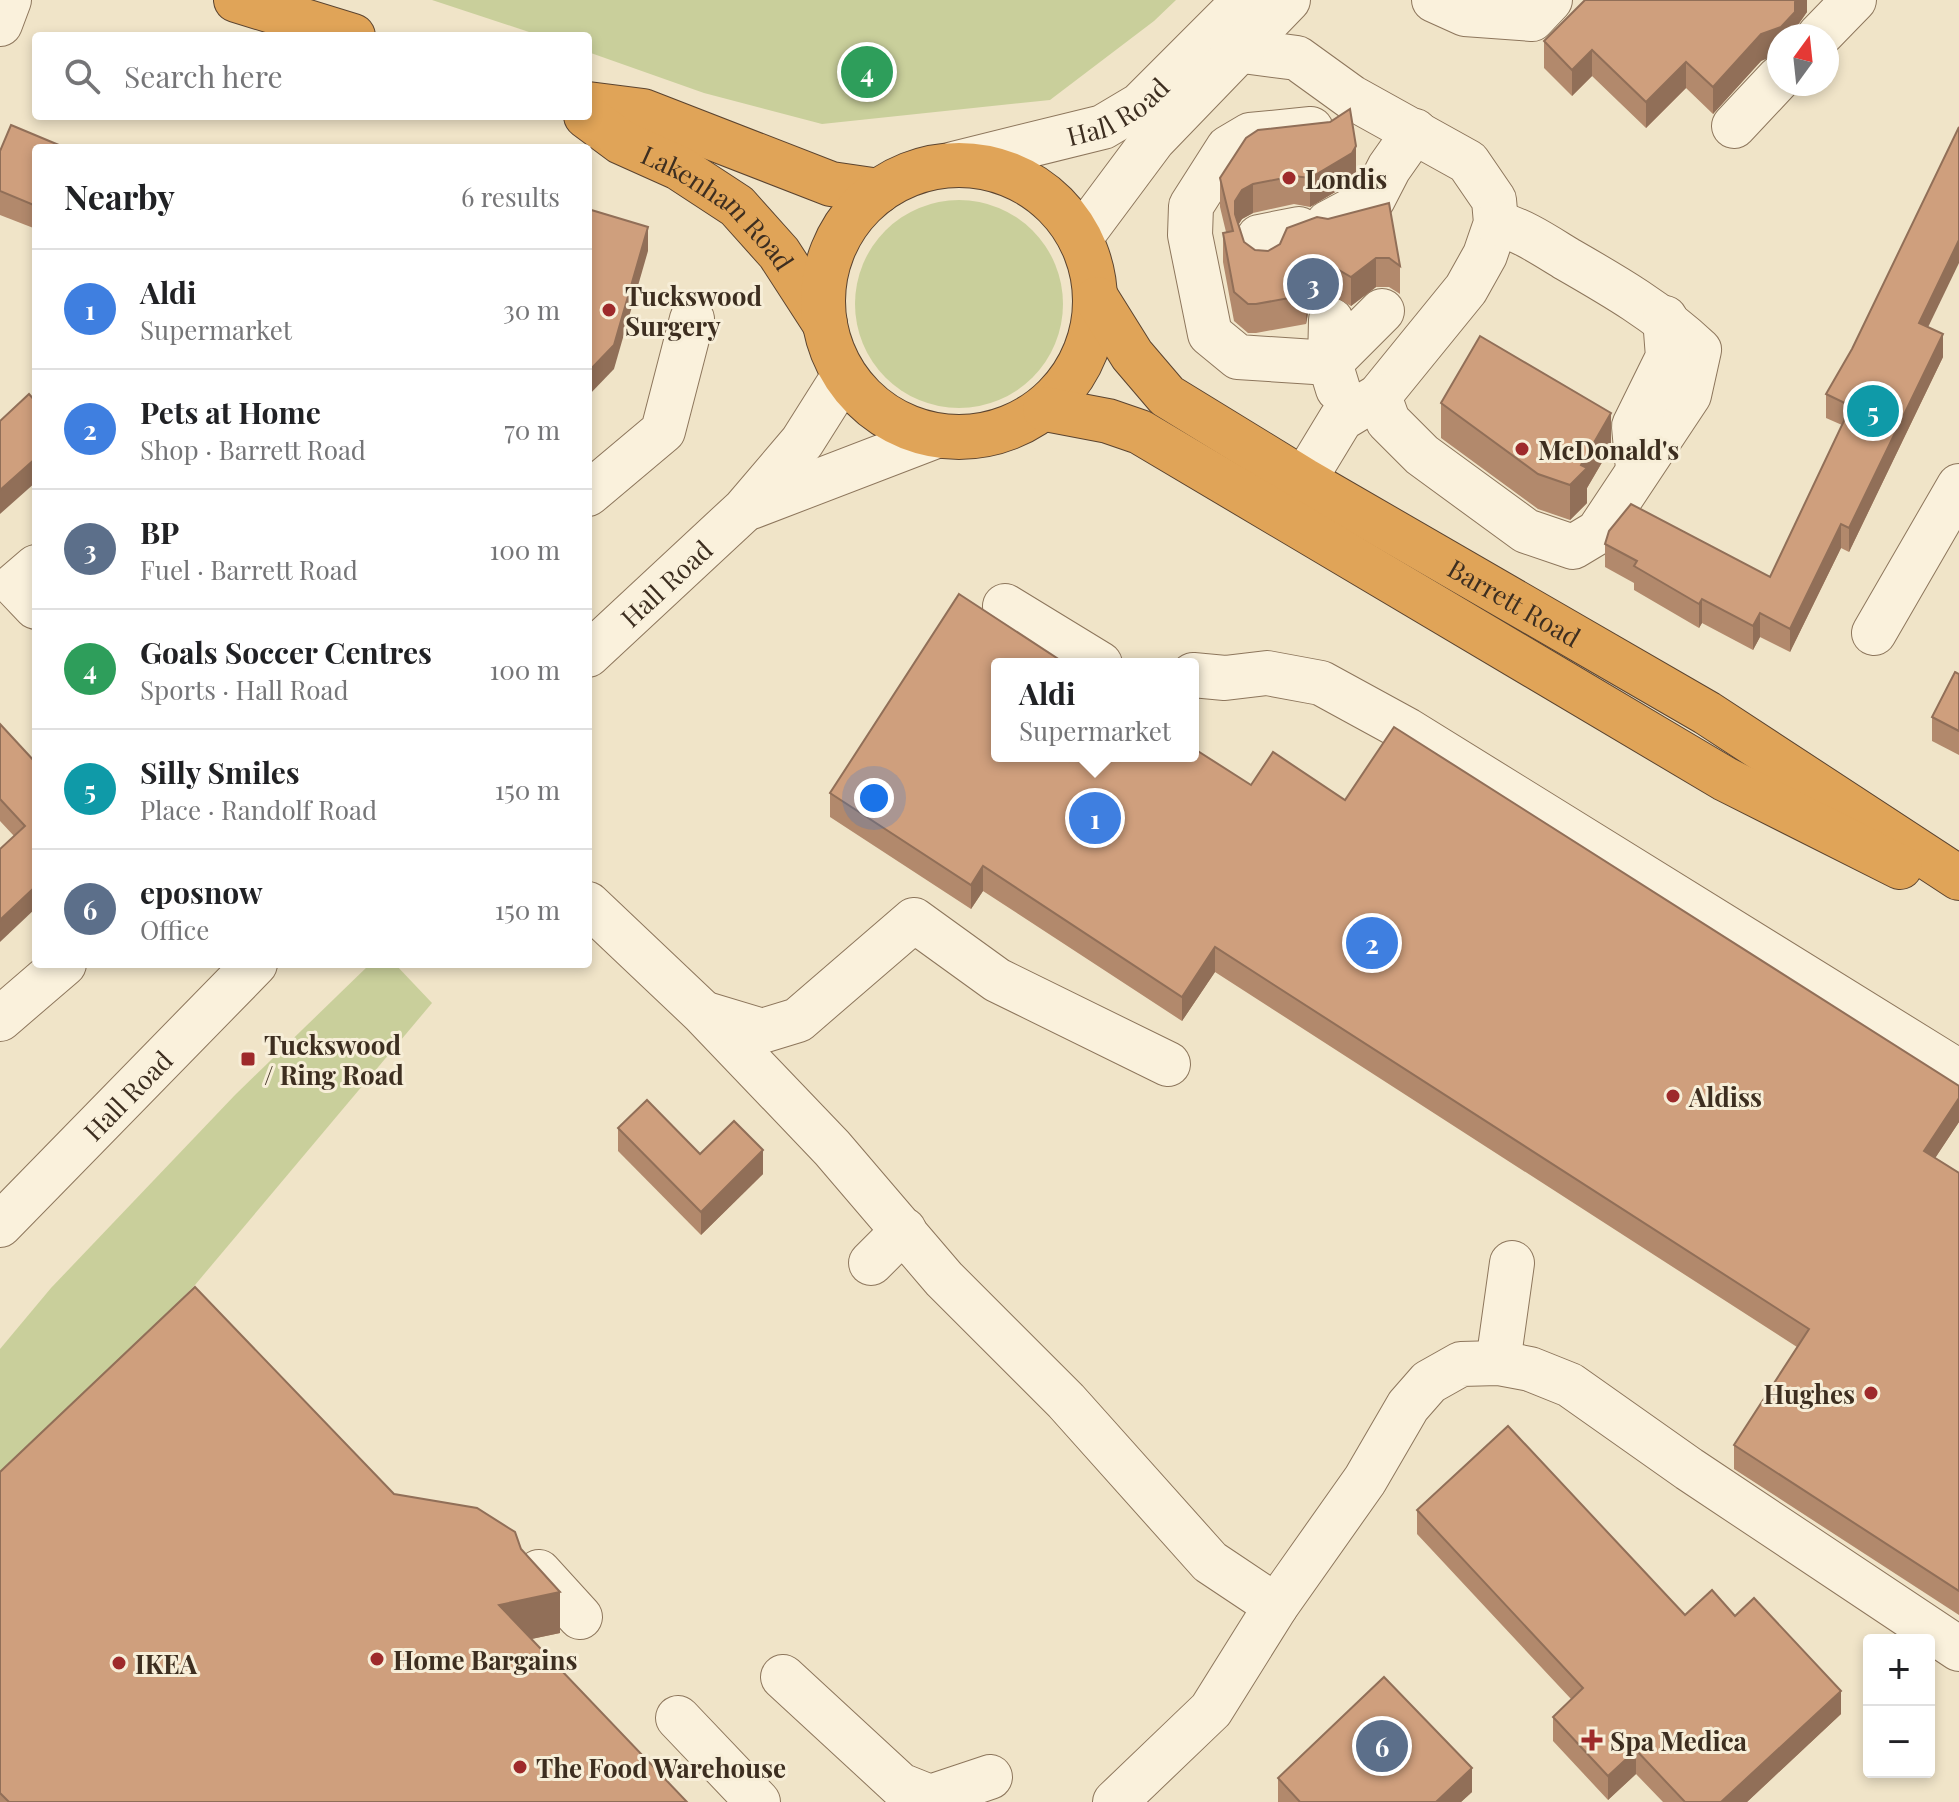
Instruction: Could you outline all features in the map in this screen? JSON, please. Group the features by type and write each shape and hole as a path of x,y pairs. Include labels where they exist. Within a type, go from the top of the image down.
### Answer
{"highway":[{"path":"236,0 340,32"},
{"name":"Lakenham Road","path":"592,105 643,111 831,184 879,191"},
{"name":"Lakenham Road","path":"591,120 621,142 679,168 737,206 779,253 825,324"},
{"name":"Hall Road","path":"953,164 1007,173 1053,201 1080,238 1091,262 1097,299 1082,363 1045,409 993,434 936,436 891,419 864,402 843,377 825,324 823,290 831,256 849,222 879,191 914,172 953,164"},
{"name":"Barrett Road","path":"1097,299 1132,355 1167,396 1304,480 1707,713 1959,878"},
{"name":"Barrett Road","path":"1045,409 1108,421 1140,432 1725,779 1959,897"}],"street":[{"path":"0,24 9,0"},
{"name":"Hall Road","path":"953,164 1103,127 1140,105 1245,0"},
{"name":"Hall Road","path":"1080,238 1153,140 1243,51 1288,0"},
{"path":"1434,0 1465,14 1532,19 1550,0"},
{"path":"1831,24 1854,0"},
{"path":"1243,51 1297,58 1351,97 1468,162 1494,200 1496,223 1485,255 1466,289 1379,396 1341,419 1304,480"},
{"path":"1734,126 1767,91"},
{"path":"1330,363 1238,357 1210,334 1190,235 1191,206 1228,148 1250,135 1327,126 1351,97"},
{"path":"1313,233 1389,168 1415,131"},
{"path":"1379,396 1388,421 1422,455 1526,531 1573,547 1598,532 1638,467 1689,395 1699,350 1665,318 1515,228 1496,223"},
{"path":"592,491 663,431 692,319"},
{"path":"1330,363 1318,322 1340,397 1341,419"},
{"name":"Hall Road","path":"592,655 745,509 802,442 843,377"},
{"name":"Hall Road","path":"745,509 848,467 936,436"},
{"path":"1874,633 1959,486"},
{"path":"1005,606 1090,658"},
{"path":"1199,676 1225,678 1267,673 1321,683 1407,730 1959,1072"},
{"path":"592,908 703,1013 904,1230 944,1279 1066,1401 1210,1562 1276,1606"},
{"path":"703,1013 762,1031 798,1020 914,920 997,980 1168,1064"},
{"path":"0,1019 59,968"},
{"name":"Hall Road","path":"0,1225 251,968"},
{"path":"871,1263 904,1230"},
{"path":"1498,1363 1512,1263"},
{"path":"1115,1800 1211,1710 1276,1606 1365,1480 1408,1406 1429,1382 1461,1364 1498,1363 1530,1369 1570,1385 1671,1458 1959,1649"},
{"path":"539,1572 580,1617"},
{"path":"783,1677 900,1785 930,1797 990,1777"},
{"path":"678,1718 758,1802"}],"green space":[{"path":"432,0 1176,0 1154,21 1050,100 822,124 704,93 592,53 592,32 529,32"},
{"path":"959,200 999,207 1033,230 1056,264 1063,304 1056,344 1033,378 999,401 959,408 919,401 885,378 862,344 855,304 862,264 885,230 919,207"},
{"path":"366,968 399,968 432,1003 195,1285 0,1485 0,1349 51,1288 235,1095"}],"building":[{"path":"1585,0 1797,0 1795,12 1784,24 1767,24 1767,32 1761,34 1713,87 1686,62 1646,102 1592,50 1572,70 1544,41"},
{"path":"1350,109 1356,146 1352,153 1310,178 1294,176 1253,184 1242,190 1235,201 1235,214 1244,242 1255,250 1268,251 1280,244 1287,228 1317,217 1328,219 1389,203 1400,266 1389,258 1376,258 1351,277 1332,266 1320,269 1309,279 1306,295 1248,304 1234,292 1223,233 1233,231 1220,178 1246,138 1258,130 1330,122"},
{"path":"11,125 56,144 32,144 32,204 0,191 0,151"},
{"path":"1959,127 1959,240 1919,323 1943,334 1849,528 1841,524 1790,629 1760,613 1753,626 1702,599 1699,604 1634,566 1637,561 1605,544 1609,531 1631,504 1770,577 1851,406 1826,394 1852,349"},
{"name":"Tuckswood Surgery","path":"592,210 648,227 614,345 592,368"},
{"path":"1480,336 1611,413 1581,465 1587,468 1570,485 1538,474 1441,403"},
{"path":"29,394 32,397 32,462 0,490 0,421"},
{"path":"959,594 1057,658 991,658 991,762 1199,762 1199,752 1251,785 1273,752 1345,800 1394,727 1959,1086 1959,1098 1924,1151 1959,1173 1959,1591 1734,1445 1809,1329 1215,947 1182,997 983,866 971,885 830,793"},
{"path":"1955,672 1959,674 1959,731 1932,717"},
{"path":"0,724 32,759 32,890 0,920 0,849 25,826 0,799"},
{"path":"647,1100 700,1154 734,1121 763,1150 701,1212 618,1128"},
{"path":"195,1287 394,1494 477,1508 515,1532 521,1549 560,1592 499,1605 687,1802 9,1802 0,1793 0,1472"},
{"path":"1508,1426 1685,1615 1712,1590 1735,1616 1754,1598 1841,1691 1721,1802 1685,1802 1636,1750 1608,1776 1553,1717 1583,1688 1417,1510"},
{"path":"1384,1677 1472,1768 1436,1802 1300,1802 1278,1778"}],"place":[{"name":"Goals Soccer Centres","path":"867,72"},
{"name":"Londis","path":"1289,178"},
{"name":"BP","path":"1313,284"},
{"name":"Tuckswood Surgery","path":"609,310"},
{"name":"Silly Smiles","path":"1873,411"},
{"name":"McDonald's","path":"1522,449"},
{"name":"Aldi","path":"1095,818"},
{"name":"Pets at Home","path":"1372,943"},
{"name":"Tuckswood / Ring Road","path":"248,1059"},
{"name":"Aldiss","path":"1673,1096"},
{"name":"Hughes","path":"1871,1393"},
{"name":"Home Bargains","path":"377,1659"},
{"name":"IKEA","path":"119,1663"},
{"name":"Spa Medica","path":"1592,1740"},
{"name":"eposnow","path":"1382,1746"},
{"name":"The Food Warehouse","path":"520,1767"}]}
